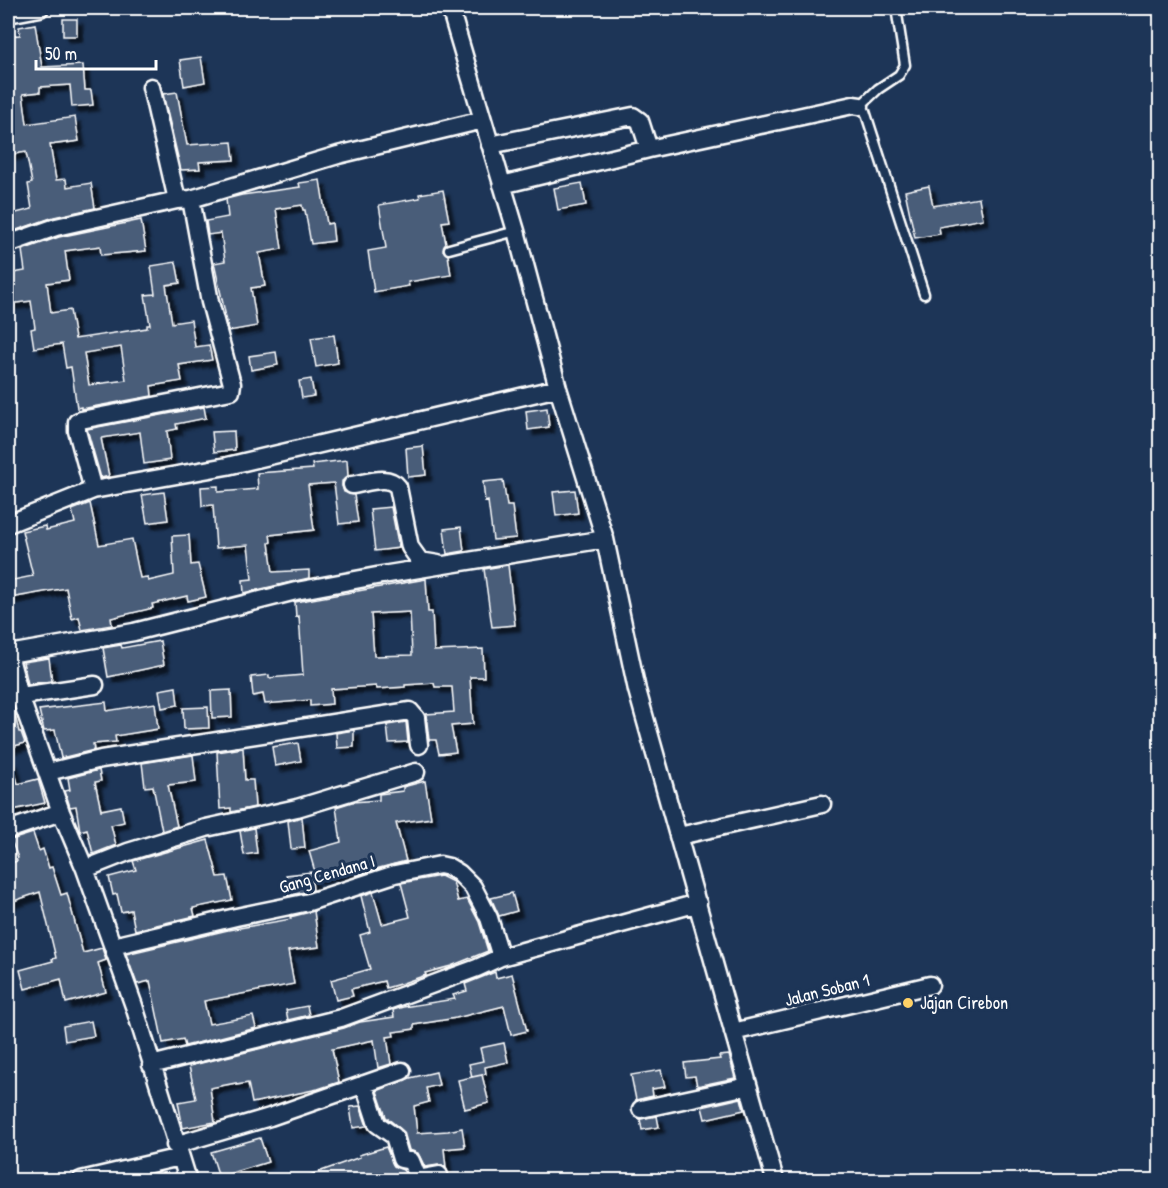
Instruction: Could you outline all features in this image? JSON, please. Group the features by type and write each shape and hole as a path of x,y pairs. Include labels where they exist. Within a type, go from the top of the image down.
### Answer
{"street":[{"path":"8,14 40,8"},
{"path":"450,8 516,231 558,388 604,539 638,690 776,1180"},
{"path":"93,490 77,431 77,422 150,406 228,393 232,388 184,200 151,87"},
{"path":"502,185 649,149 853,105 860,106"},
{"path":"490,145 633,116 640,122 649,149"},
{"path":"8,244 56,227 184,200 338,155 483,120"},
{"path":"8,524 93,490 227,466 558,388"},
{"path":"352,485 386,480 394,482 398,487 410,547 414,555 427,564 444,565"},
{"path":"188,1180 134,1006 85,869 61,813 48,772 14,697 8,652 134,632 296,591 604,539"},
{"path":"14,697 95,685"},
{"path":"48,772 100,759 410,711 417,718 419,746"},
{"path":"85,869 128,852 206,828 297,808 416,772"},
{"path":"679,836 822,804"},
{"path":"8,830 61,813"},
{"name":"Gang Cendana I","path":"112,946 309,902 396,874 446,865 459,873 473,887 489,918 501,957"},
{"path":"151,1065 341,1018 501,957 698,903"},
{"name":"Jalan Soban 1","path":"734,1032 930,985"},
{"path":"81,1180 178,1151 402,1071"},
{"path":"364,1084 377,1124 394,1136 400,1159 411,1161 415,1179 439,1175"},
{"path":"641,1109 748,1086"}],"lane":[{"path":"896,8 906,60 903,70 860,106 865,111 924,294"},
{"path":"449,249 516,231"}],"building":[{"path":"63,19 77,19 77,36 63,36"},
{"path":"35,24 42,67 83,65 85,90 91,90 93,105 72,107 70,85 40,87 40,92 23,94 27,124 75,117 79,141 50,145 56,180 66,179 67,187 91,183 95,208 54,217 8,233 8,215 32,209 28,184 32,183 26,152 8,155 8,36 20,35 19,27"},
{"path":"201,57 205,82 184,86 180,60"},
{"path":"177,92 187,145 232,142 234,160 199,162 200,169 181,170 163,94"},
{"path":"320,180 327,224 332,223 334,241 311,244 302,205 276,209 282,249 259,253 265,286 251,288 257,326 229,331 214,263 225,261 221,233 208,235 206,221 228,217 226,199 300,187 299,183"},
{"path":"582,183 586,205 558,210 554,188"},
{"path":"929,186 933,206 979,198 983,219 939,227 940,234 915,238 905,191"},
{"path":"443,190 449,221 442,222 446,244 443,250 448,255 451,275 408,282 409,286 374,292 368,251 386,248 379,205 420,198 419,194"},
{"path":"141,220 146,251 101,255 100,246 65,251 69,280 47,283 51,313 70,310 75,339 147,328 147,325 150,325 145,295 155,294 151,266 176,262 180,283 166,285 172,323 191,320 195,347 209,345 212,360 179,365 182,381 151,386 152,396 77,408 71,367 66,368 62,344 34,348 31,329 35,328 31,301 9,304 8,274 25,271 22,250 59,237","holes":["121,347 126,380 89,385 84,353"]},
{"path":"334,335 338,363 316,367 311,338"},
{"path":"276,352 278,365 251,370 249,356"},
{"path":"311,379 314,396 302,398 299,381"},
{"path":"204,407 206,418 176,424 177,429 167,431 170,460 144,464 140,432 101,438 109,476 101,478 87,429"},
{"path":"547,408 549,427 528,430 526,411"},
{"path":"234,431 235,450 214,452 212,432"},
{"path":"423,446 426,475 408,477 406,448"},
{"path":"347,460 348,476 342,481 342,486 344,492 354,495 358,522 339,524 334,483 308,485 314,530 270,535 271,542 269,543 273,572 309,570 309,578 244,593 243,580 252,579 248,545 216,548 213,505 202,506 201,487 218,486 218,492 258,489 257,473 313,469 312,464"},
{"path":"503,480 507,506 512,506 516,538 493,540 483,482"},
{"path":"575,490 578,513 556,516 553,492"},
{"path":"164,492 168,520 147,523 142,495"},
{"path":"90,503 99,545 132,539 140,578 147,577 148,581 174,575 172,536 189,535 191,565 198,564 206,597 188,601 187,596 152,604 153,608 111,618 112,625 82,630 79,617 72,619 66,588 10,598 8,581 33,576 22,531 45,526 46,530 75,523 72,510"},
{"path":"391,507 399,548 375,551 370,509"},
{"path":"461,527 464,551 447,554 444,529"},
{"path":"508,565 515,625 492,627 484,569"},
{"path":"426,579 428,612 432,612 434,651 483,649 484,677 470,677 473,724 451,726 456,752 439,754 436,740 429,740 426,714 454,712 452,687 435,687 434,683 377,689 376,686 331,689 332,704 310,706 310,700 265,704 263,694 253,696 251,677 303,675 299,616 296,617 295,602","holes":["410,612 412,655 374,656 371,614"]},
{"path":"160,641 164,665 108,677 103,648 121,645 122,648"},
{"path":"49,658 52,681 28,684 23,662"},
{"path":"176,687 178,705 162,708 159,690"},
{"path":"231,690 232,717 212,718 211,691"},
{"path":"106,702 107,711 155,703 158,729 115,736 116,742 93,744 94,750 61,758 55,730 44,731 39,710"},
{"path":"208,707 209,728 184,729 183,708"},
{"path":"8,708 13,708 19,732 25,743 8,748"},
{"path":"406,722 408,742 389,743 387,725"},
{"path":"354,730 354,747 337,748 336,733"},
{"path":"298,743 301,761 275,766 272,747"},
{"path":"243,748 245,780 253,780 255,807 231,812 231,808 220,809 217,752"},
{"path":"193,755 196,782 168,785 177,826 162,831 153,786 145,787 142,763"},
{"path":"8,761 12,761 18,784 38,779 45,803 8,811"},
{"path":"99,770 101,781 95,782 101,810 121,806 124,822 111,825 116,845 93,854 87,829 80,831 76,806 70,807 65,791 70,790 68,778"},
{"path":"425,781 431,818 396,823 406,861 356,876 354,870 317,879 309,851 341,842 336,807 352,802 379,800 379,794 403,791 403,787"},
{"path":"302,817 305,848 291,849 288,821"},
{"path":"254,828 257,853 244,855 240,831"},
{"path":"33,833 39,851 43,849 49,868 52,867 61,895 67,893 83,953 102,948 106,960 98,963 106,992 66,1003 61,979 25,989 20,970 53,961 52,959 56,958 40,892 8,903 8,864 17,861 18,858 11,840"},
{"path":"208,840 218,877 227,876 232,900 193,908 195,916 135,930 131,910 121,912 117,894 113,895 109,877 136,870 133,861"},
{"path":"311,872 313,890 288,896 286,875"},
{"path":"441,876 453,882 458,901 467,899 479,922 488,951 386,988 384,981 351,989 353,996 336,1000 331,980 370,969 360,935 370,932 361,896 373,892 382,924 410,917 401,883"},
{"path":"512,893 517,911 499,916 491,898"},
{"path":"314,911 319,947 288,951 294,984 204,1001 209,1024 253,1016 256,1028 185,1046 183,1039 163,1043 150,981 137,984 126,954 228,930 291,919 290,917"},
{"path":"495,972 496,978 512,974 527,1031 511,1035 504,1006 456,1018 414,1025 414,1029 393,1032 394,1036 387,1037 391,1064 378,1068 374,1040 332,1049 339,1082 318,1089 252,1103 248,1083 210,1088 215,1122 183,1128 178,1102 196,1099 189,1066 344,1028 360,1022 394,1017 393,1010 403,1007 455,999 453,995 467,991 465,984"},
{"path":"307,1006 309,1015 288,1020 286,1010"},
{"path":"91,1021 94,1036 65,1041 63,1026"},
{"path":"504,1043 508,1062 485,1067 486,1074 472,1077 469,1064 483,1061 480,1048"},
{"path":"729,1055 735,1078 697,1086 695,1076 686,1077 684,1063 720,1059 719,1056"},
{"path":"661,1070 665,1087 652,1089 653,1096 636,1100 631,1075"},
{"path":"436,1072 439,1085 426,1088 429,1102 414,1106 417,1133 462,1128 465,1147 444,1149 446,1168 438,1165 425,1167 418,1153 409,1150 404,1132 386,1117 377,1091 410,1078"},
{"path":"482,1075 489,1103 465,1109 458,1080"},
{"path":"741,1098 744,1110 705,1119 702,1107"},
{"path":"360,1106 367,1126 353,1128 350,1107"},
{"path":"657,1116 659,1127 642,1130 640,1119"},
{"path":"260,1138 268,1162 219,1177 211,1152"},
{"path":"386,1147 394,1166 405,1173 402,1180 299,1180 360,1157 359,1155"}],"place":[{"name":"Jajan Cirebon","path":"908,1003"}]}
